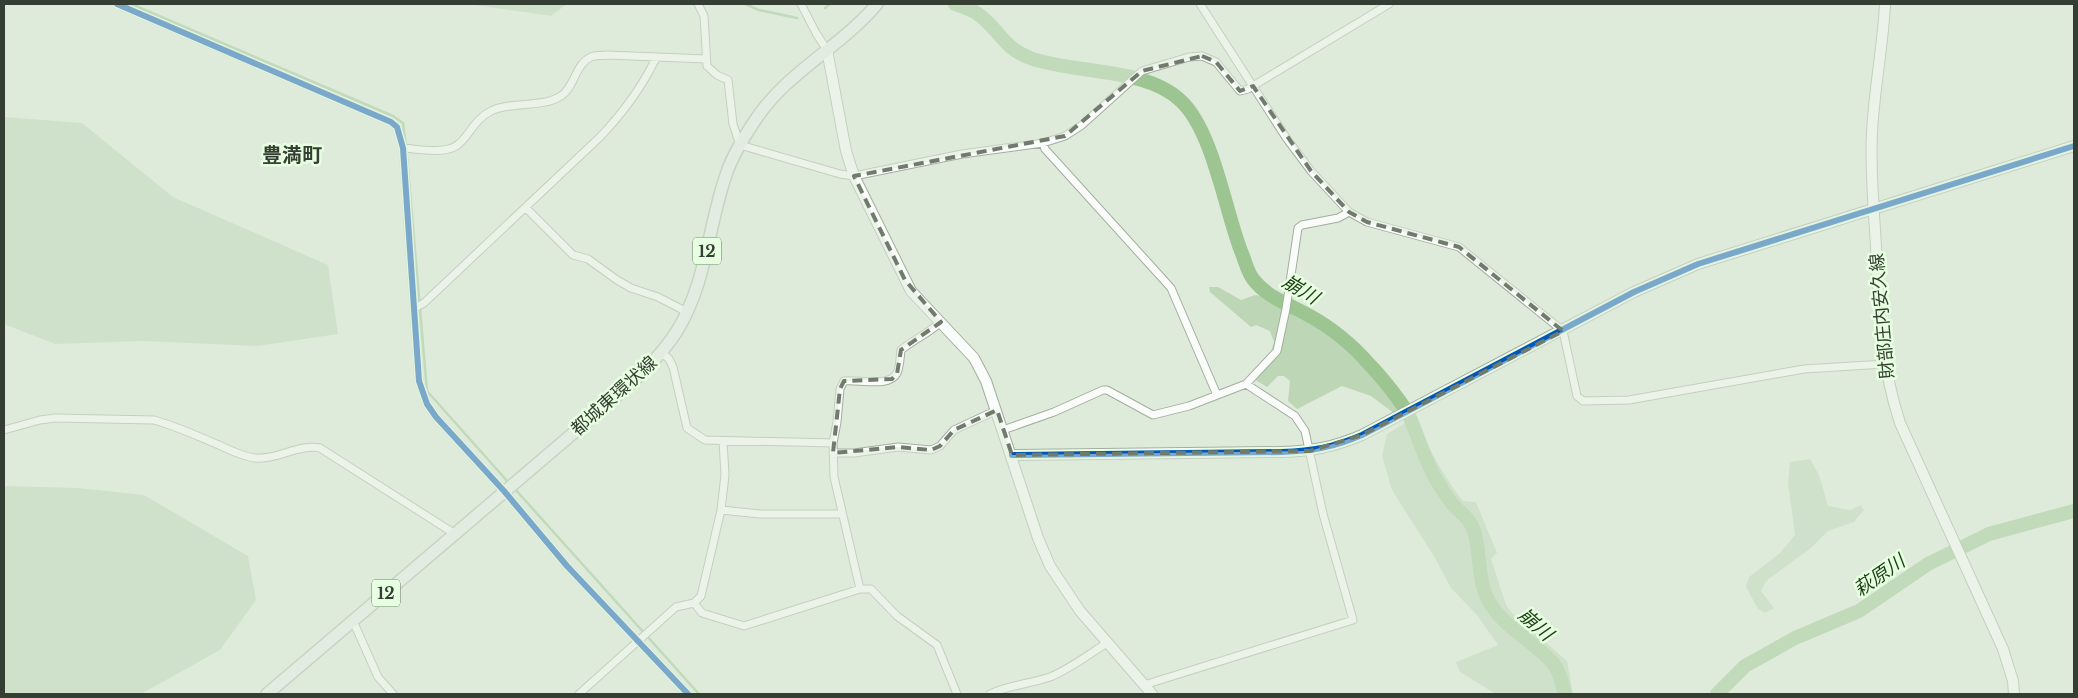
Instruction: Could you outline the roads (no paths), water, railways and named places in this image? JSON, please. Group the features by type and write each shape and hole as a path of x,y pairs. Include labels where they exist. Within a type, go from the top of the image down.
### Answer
{"main road":[{"name":"都城東環状線","path":"267,694 618,395 662,353 687,312 704,265 727,171 755,120 776,95 877,4"}],"street":[{"path":"117,4 391,122 396,127 403,148 419,381 426,404 504,491 567,566 688,694"},
{"path":"698,4 704,16 706,59 711,71 728,80 733,124 740,145 840,174 854,176 962,154 1043,143 1065,136 1082,125 1142,71 1176,60 1202,56 1216,62 1240,90 1248,89 1390,4"},
{"path":"800,4 827,50 846,151 854,176 905,280 920,301 974,358 986,381 1038,538 1050,566 1080,611 1152,694"},
{"path":"1200,4 1259,97 1305,163 1349,212 1367,222 1460,248 1562,331 1577,396 1583,401 1629,400 1804,369 1885,364"},
{"name":"財部庄内安久線","path":"1885,4 1872,133 1880,332 1890,394 1900,423 2003,649 2014,694"},
{"path":"403,148 441,150 456,146 478,119 491,110 516,104 557,99 564,95 581,65 591,57 607,55 706,59"},
{"path":"415,308 424,303 526,208 617,119 644,83 656,58"},
{"path":"1043,143 1045,149 1171,288 1218,395"},
{"path":"1012,455 1310,451 1345,442 1397,418 1634,292 1698,264 2074,146"},
{"path":"526,208 573,255 588,259 631,288 658,297 687,312"},
{"path":"1003,430 1054,412 1103,390 1107,390 1153,416 1188,406 1246,384 1277,351 1298,228 1302,225 1338,218 1349,212"},
{"path":"860,588 834,477 833,443 840,389 844,381 882,382 892,379 897,374 901,350 913,340 926,335 941,322"},
{"path":"662,353 669,359 673,367 686,428 705,440 833,443"},
{"path":"1144,685 1353,620 1323,514 1305,431 1295,416 1246,384"},
{"path":"833,453 854,453 898,447 931,450 940,446 954,430 996,410"},
{"path":"4,430 55,418 154,420 169,424 234,452 253,458 276,457 300,448 320,448 455,534"},
{"path":"579,694 676,608 694,603 701,596 721,510 725,475 723,441"},
{"path":"721,510 760,514 842,514"},
{"path":"694,603 702,613 744,626 860,588 871,589 897,616 937,645 957,694"},
{"path":"353,622 378,677 393,694"},
{"path":"990,694 1016,684 1048,677 1063,671 1107,643"}],"waterway":[{"path":"131,4 393,116 403,123 406,147"},
{"path":"745,4 759,10 797,18"},
{"path":"825,8 830,4"},
{"name":"崩川","path":"955,4 978,14 1007,44 1030,58 1067,67 1109,73 1149,82 1166,90 1181,101 1192,114 1202,131 1217,172 1235,234 1251,276 1259,286 1272,296 1318,320 1341,337 1362,356 1397,397 1410,418 1437,481 1473,528 1478,547 1483,587 1491,605 1512,628 1552,662 1559,673 1565,694"},
{"path":"407,157 427,391 508,482"},
{"path":"514,488 699,694"},
{"name":"萩原川","path":"1717,694 1745,666 1795,638 1859,611 1928,564 1989,534 2074,511"}],"district":[{"name":"豊満町","path":"292,155"}]}
